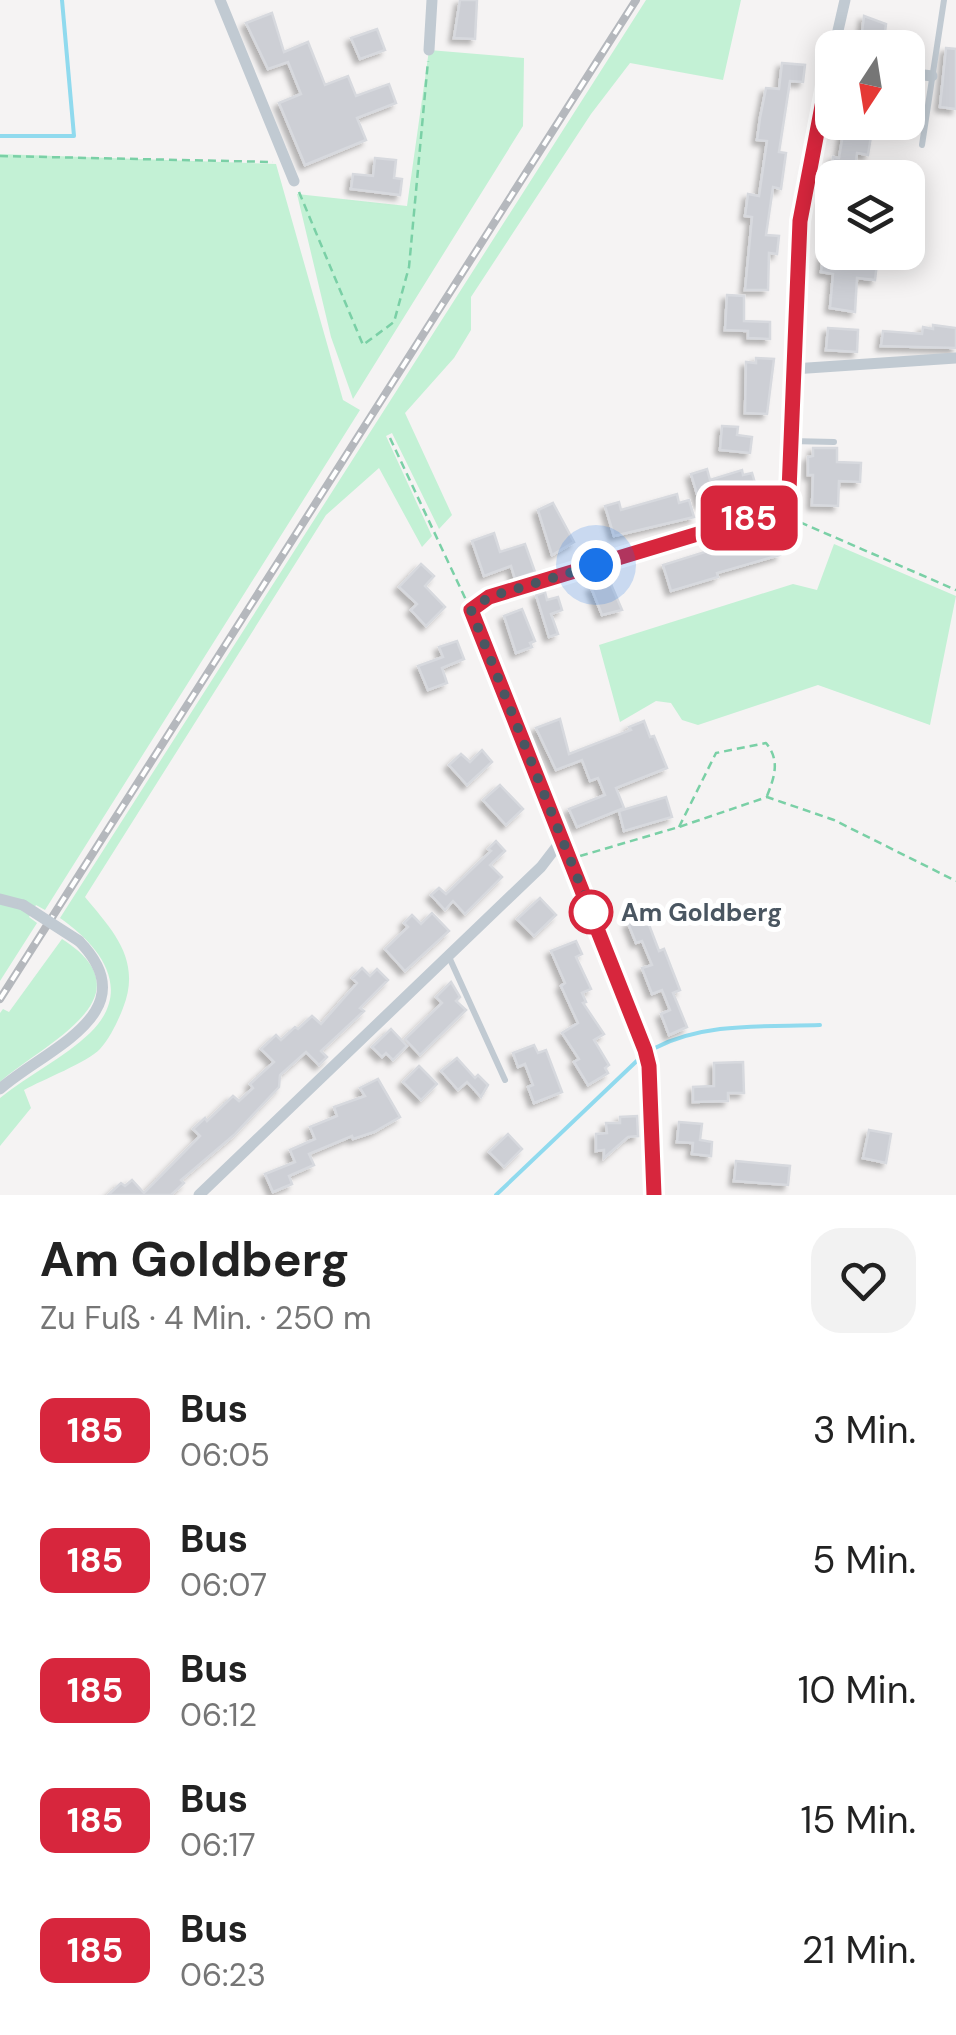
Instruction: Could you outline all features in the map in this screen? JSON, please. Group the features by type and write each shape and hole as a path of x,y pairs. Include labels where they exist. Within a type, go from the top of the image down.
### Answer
{"street":[{"path":"220,0 294,182"},
{"path":"429,50 432,0"},
{"path":"838,30 844,0"},
{"path":"925,75 932,76"},
{"path":"654,1195 649,1066 645,1050 471,610 489,597 774,511 783,504 789,491 800,221 816,140"},
{"path":"793,369 956,358"},
{"path":"199,1195 541,867 560,841"},
{"path":"0,899 24,905 79,941 100,969 103,985 94,1016 80,1033 0,1089"}],"lane":[{"path":"922,145 944,0"},
{"path":"791,441 834,442"},
{"path":"448,956 505,1080"}],"path":[{"path":"294,182 363,344 394,322 408,267 429,50"},
{"path":"0,156 286,162"},
{"path":"390,438 471,610"},
{"path":"774,511 956,590"},
{"path":"679,827 716,753 766,743 775,754 775,775 766,797"},
{"path":"569,859 766,797 834,820 956,881"}],"green space":[{"path":"646,0 741,0 723,80 630,63 591,114 471,297 471,330 454,358 405,413 452,515 439,529 392,433 386,436 432,536 422,547 379,468 326,515 85,897 114,934 127,961 128,991 113,1029 94,1054 24,1090 31,1108 0,1146 0,1098 90,1033 110,1000 111,984 98,955 60,918"},
{"path":"429,50 524,58 523,126 353,399 331,337 297,194 407,206"},
{"path":"0,154 276,164 343,400 360,410 45,910 36,905 29,917 37,923 0,981"},
{"path":"834,544 956,596 930,725 818,685 698,725 682,720 671,703 656,701 620,722 599,645 793,584 817,590"},
{"path":"62,939 87,960 97,980 93,1000 62,1035 0,1082 0,1013 3,1009 9,1012"}],"building":[{"path":"460,0 477,0 475,39 454,38"},
{"path":"272,13 284,52 308,42 325,85 348,76 356,96 389,84 396,103 357,118 366,140 305,165 279,103 301,94 288,62 268,69 246,23"},
{"path":"864,16 886,24 885,30 862,30"},
{"path":"377,29 385,50 360,59 351,38"},
{"path":"946,48 956,49 956,109 940,107"},
{"path":"782,63 805,65 803,82 790,81 779,152 786,153 781,189 773,187 766,235 779,236 777,254 769,253 768,290 745,290 752,217 745,216 748,194 759,196 767,141 757,140 760,118 766,88 779,89"},
{"path":"842,140 870,140 868,155 857,153 856,160 833,160 839,158"},
{"path":"375,158 396,160 394,178 402,179 400,195 351,189 353,174 373,176"},
{"path":"876,270 875,280 857,278 855,312 830,308 833,274 821,272"},
{"path":"727,295 744,296 744,321 770,322 770,339 748,338 748,331 725,330"},
{"path":"933,325 956,328 956,348 881,346 883,331 922,334 923,327 933,329"},
{"path":"828,328 858,330 857,352 826,350"},
{"path":"756,358 774,359 767,414 745,413 746,362 756,363"},
{"path":"722,426 738,427 737,435 752,437 750,453 720,450"},
{"path":"813,448 837,448 837,462 861,463 860,482 839,481 838,506 812,505 813,475 808,475 808,457 813,456"},
{"path":"707,469 710,480 742,470 743,475 752,473 757,490 700,504 691,474"},
{"path":"677,494 679,503 689,500 694,517 614,536 605,506 619,502 621,510"},
{"path":"553,503 574,542 552,555 538,510"},
{"path":"772,531 780,555 671,591 663,565"},
{"path":"494,533 500,552 525,544 535,572 515,579 511,566 484,576 472,541"},
{"path":"421,564 434,576 425,586 445,607 426,626 411,610 417,604 399,587"},
{"path":"610,582 622,610 602,615 591,587"},
{"path":"545,592 547,600 558,597 562,610 551,614 558,634 549,637 536,595"},
{"path":"522,609 535,641 530,643 532,647 516,653 504,616"},
{"path":"457,641 464,659 442,668 447,683 428,690 418,666 443,657 439,647"},
{"path":"560,719 569,754 631,730 629,727 644,721 667,768 616,788 624,808 577,827 569,809 605,795 598,778 590,781 582,760 556,770 536,728"},
{"path":"482,750 492,762 467,785 449,765 461,754 470,762"},
{"path":"500,785 523,809 506,825 483,800"},
{"path":"666,797 672,817 624,831 619,811"},
{"path":"496,841 505,851 490,865 502,877 465,914 453,901 445,910 431,895 439,888 446,894 491,851 488,849"},
{"path":"540,898 556,915 534,936 517,919"},
{"path":"432,913 449,931 405,971 385,949 408,927 404,923 412,915 421,924"},
{"path":"646,917 680,990 673,993 687,1027 669,1035 661,1014 670,1010 662,990 652,994 642,968 652,965 642,941 636,943 628,923"},
{"path":"576,941 582,954 576,957 591,989 582,993 586,1002 583,1003 604,1034 594,1040 609,1065 605,1068 608,1073 588,1085 574,1062 579,1059 562,1033 578,1023 551,951"},
{"path":"362,968 370,976 377,969 388,980 360,1008 364,1011 321,1051 327,1057 319,1065 306,1052 280,1075 279,1087 234,1135 181,1180 184,1183 171,1195 108,1195 121,1183 125,1186 132,1180 144,1193 200,1136 193,1129 233,1096 239,1101 253,1088 250,1084 274,1062 261,1049 276,1035 281,1040 312,1016 321,1024 357,983 352,978"},
{"path":"451,982 460,997 456,1001 466,1010 420,1055 405,1039 442,1003 436,997"},
{"path":"391,1029 407,1046 393,1060 386,1053 382,1057 372,1047"},
{"path":"534,1045 538,1053 546,1050 562,1092 534,1103 528,1087 533,1085 525,1064 518,1067 513,1053"},
{"path":"457,1058 475,1078 478,1075 488,1085 481,1097 467,1082 458,1090 441,1071"},
{"path":"743,1062 744,1093 728,1093 728,1101 693,1102 693,1087 714,1086 714,1063"},
{"path":"419,1066 437,1084 421,1100 403,1082"},
{"path":"378,1079 400,1117 374,1132 353,1139 352,1136 309,1154 314,1165 289,1176 292,1184 273,1192 265,1174 295,1162 290,1150 315,1139 310,1127 337,1116 334,1107 365,1096 360,1088"},
{"path":"637,1116 638,1136 628,1137 604,1158 604,1150 596,1151 596,1134 607,1133 606,1123 620,1123 620,1117"},
{"path":"679,1122 702,1124 700,1140 712,1142 711,1156 692,1154 693,1143 677,1142"},
{"path":"869,1130 891,1134 886,1163 863,1158"},
{"path":"508,1134 522,1149 504,1167 489,1152"},
{"path":"736,1161 790,1166 788,1185 734,1181"}],"waterway":[{"path":"0,136 74,136 62,0"},
{"path":"655,1048 715,1030 820,1025"},
{"path":"496,1195 642,1056"}],"railway":[{"path":"0,999 636,0"}],"bus line":[{"name":"185","path":"654,1195 649,1066 638,1026 560,841 533,761 471,610 489,597 774,511 783,504 789,491 800,221 816,140"}],"place":[{"name":"Am Goldberg","path":"591,912"}],"route":[{"path":"591,912 471,610 489,597 596,565"}]}
